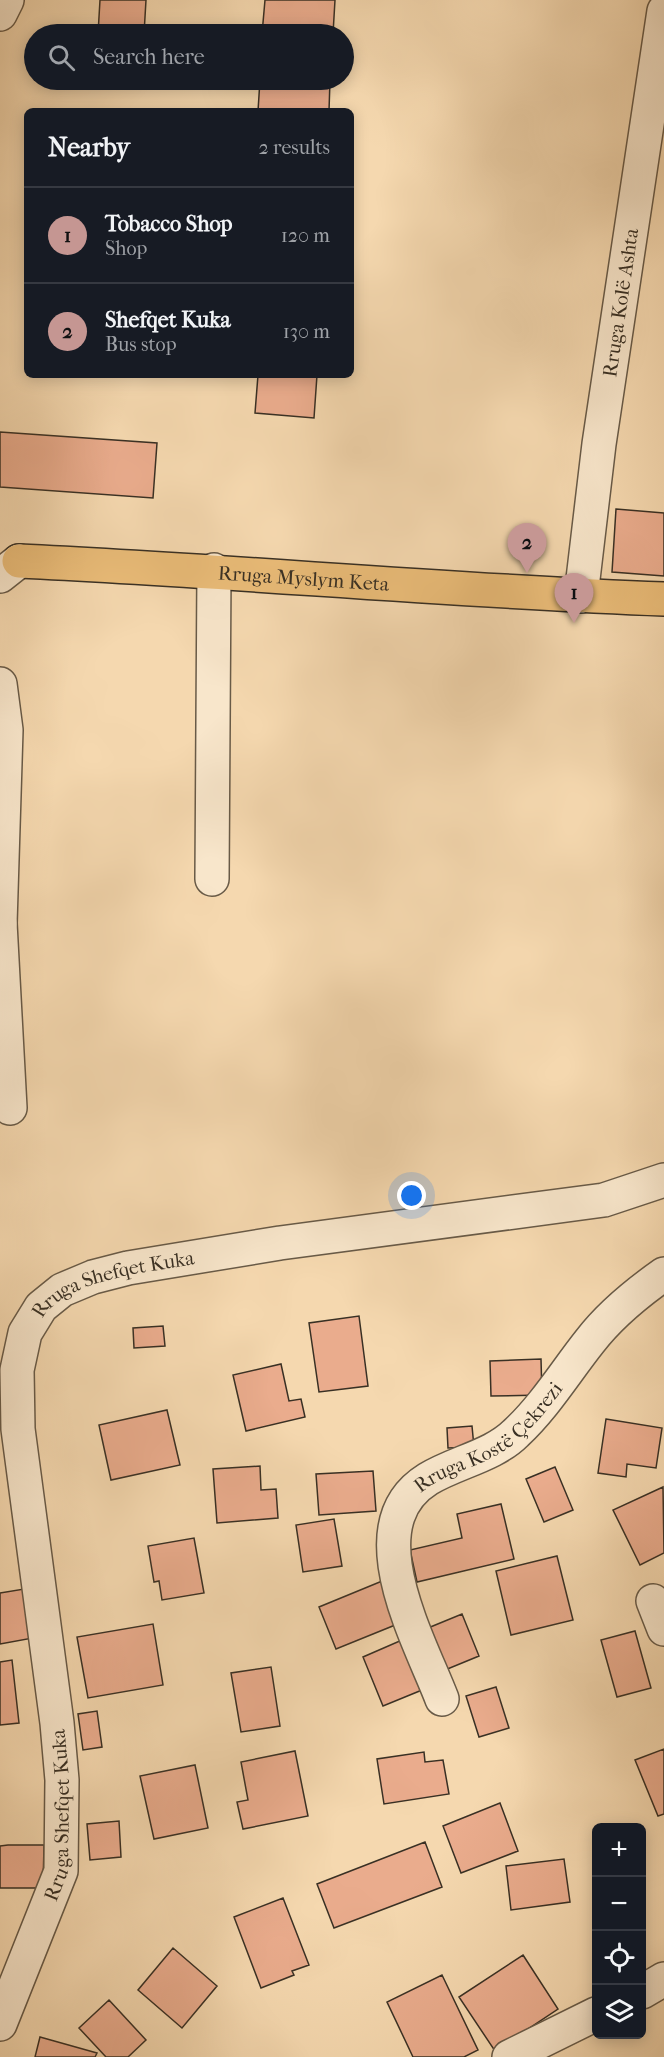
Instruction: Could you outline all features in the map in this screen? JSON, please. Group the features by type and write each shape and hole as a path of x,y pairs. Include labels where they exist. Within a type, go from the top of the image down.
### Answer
{"main road":[{"path":"5,564 214,570"},
{"name":"Rruga Myslym Keta","path":"214,570 581,596 664,599"}],"street":[{"path":"0,14 7,0"},
{"name":"Rruga Kolë Ashta","path":"581,596 599,444 664,11"},
{"name":"Rruga Myslym Keta","path":"212,879 214,570"},
{"path":"0,684 6,730 0,924 10,1108"},
{"name":"Rruga Shefqet Kuka","path":"0,2024 47,1912 61,1871 62,1861 62,1780 57,1723 18,1429 17,1370 25,1333 41,1307 62,1290 93,1277 129,1268 280,1244 604,1200 664,1180"},
{"name":"Rruga Kostë Çekrezi","path":"442,1698 399,1586 392,1552 394,1524 407,1498 426,1480 488,1451 515,1435 592,1338 620,1309 664,1274"},
{"path":"646,1990 664,1980"},
{"path":"509,2057 592,2016"}],"building":[{"path":"100,0 146,0 145,24 99,24"},
{"path":"265,0 335,0 334,24 263,24"},
{"path":"259,90 330,90 329,108 258,108"},
{"path":"258,378 317,378 314,418 255,413"},
{"path":"0,432 157,443 153,498 0,487"},
{"path":"616,509 664,513 664,576 612,572"},
{"path":"359,1316 368,1386 319,1392 309,1323"},
{"path":"163,1326 165,1346 134,1348 133,1328"},
{"path":"541,1359 542,1395 491,1396 490,1361"},
{"path":"281,1364 289,1401 301,1399 305,1417 246,1431 233,1375"},
{"path":"167,1410 180,1465 111,1480 99,1425"},
{"path":"606,1419 662,1428 656,1468 627,1464 626,1477 598,1473"},
{"path":"472,1426 474,1447 448,1448 447,1428"},
{"path":"260,1466 261,1490 276,1489 278,1518 217,1523 213,1469"},
{"path":"555,1467 573,1510 544,1522 526,1479"},
{"path":"373,1471 376,1511 319,1515 316,1474"},
{"path":"663,1487 664,1553 640,1565 613,1510"},
{"path":"501,1504 514,1559 417,1582 410,1550 462,1538 457,1514"},
{"path":"334,1519 342,1566 303,1572 296,1525"},
{"path":"194,1538 204,1593 162,1600 159,1581 154,1582 148,1546"},
{"path":"557,1556 573,1620 511,1635 496,1571"},
{"path":"387,1579 405,1621 336,1649 319,1607"},
{"path":"24,1589 33,1638 0,1644 0,1593"},
{"path":"462,1614 479,1656 445,1670 428,1628"},
{"path":"153,1624 163,1685 88,1698 77,1637"},
{"path":"635,1631 651,1688 617,1697 601,1640"},
{"path":"402,1640 422,1690 383,1706 363,1657"},
{"path":"12,1660 19,1723 0,1725 0,1662"},
{"path":"271,1667 280,1726 241,1732 231,1673"},
{"path":"496,1687 509,1728 479,1737 466,1696"},
{"path":"97,1711 102,1747 83,1750 78,1714"},
{"path":"664,1749 664,1814 658,1816 635,1760"},
{"path":"295,1751 308,1816 243,1829 237,1802 248,1800 241,1762"},
{"path":"424,1752 425,1762 443,1760 449,1794 384,1804 377,1759"},
{"path":"195,1765 208,1828 154,1839 140,1776"},
{"path":"500,1803 518,1851 461,1873 443,1826"},
{"path":"119,1821 121,1857 90,1860 87,1824"},
{"path":"425,1842 442,1887 334,1928 317,1884"},
{"path":"44,1845 43,1888 0,1888 0,1846"},
{"path":"564,1859 570,1902 511,1910 506,1866"},
{"path":"283,1898 309,1965 292,1971 294,1975 261,1988 234,1917"},
{"path":"173,1948 217,1986 182,2028 138,1990"},
{"path":"523,1955 558,2009 495,2051 459,1997"},
{"path":"442,1975 478,2050 464,2057 413,2057 387,2002"},
{"path":"109,2000 146,2040 128,2057 106,2057 79,2028"},
{"path":"40,2037 97,2053 95,2057 35,2057"}],"place":[{"name":"Shefqet Kuka","path":"527,573"},
{"name":"Tobacco Shop","path":"574,623"}]}
